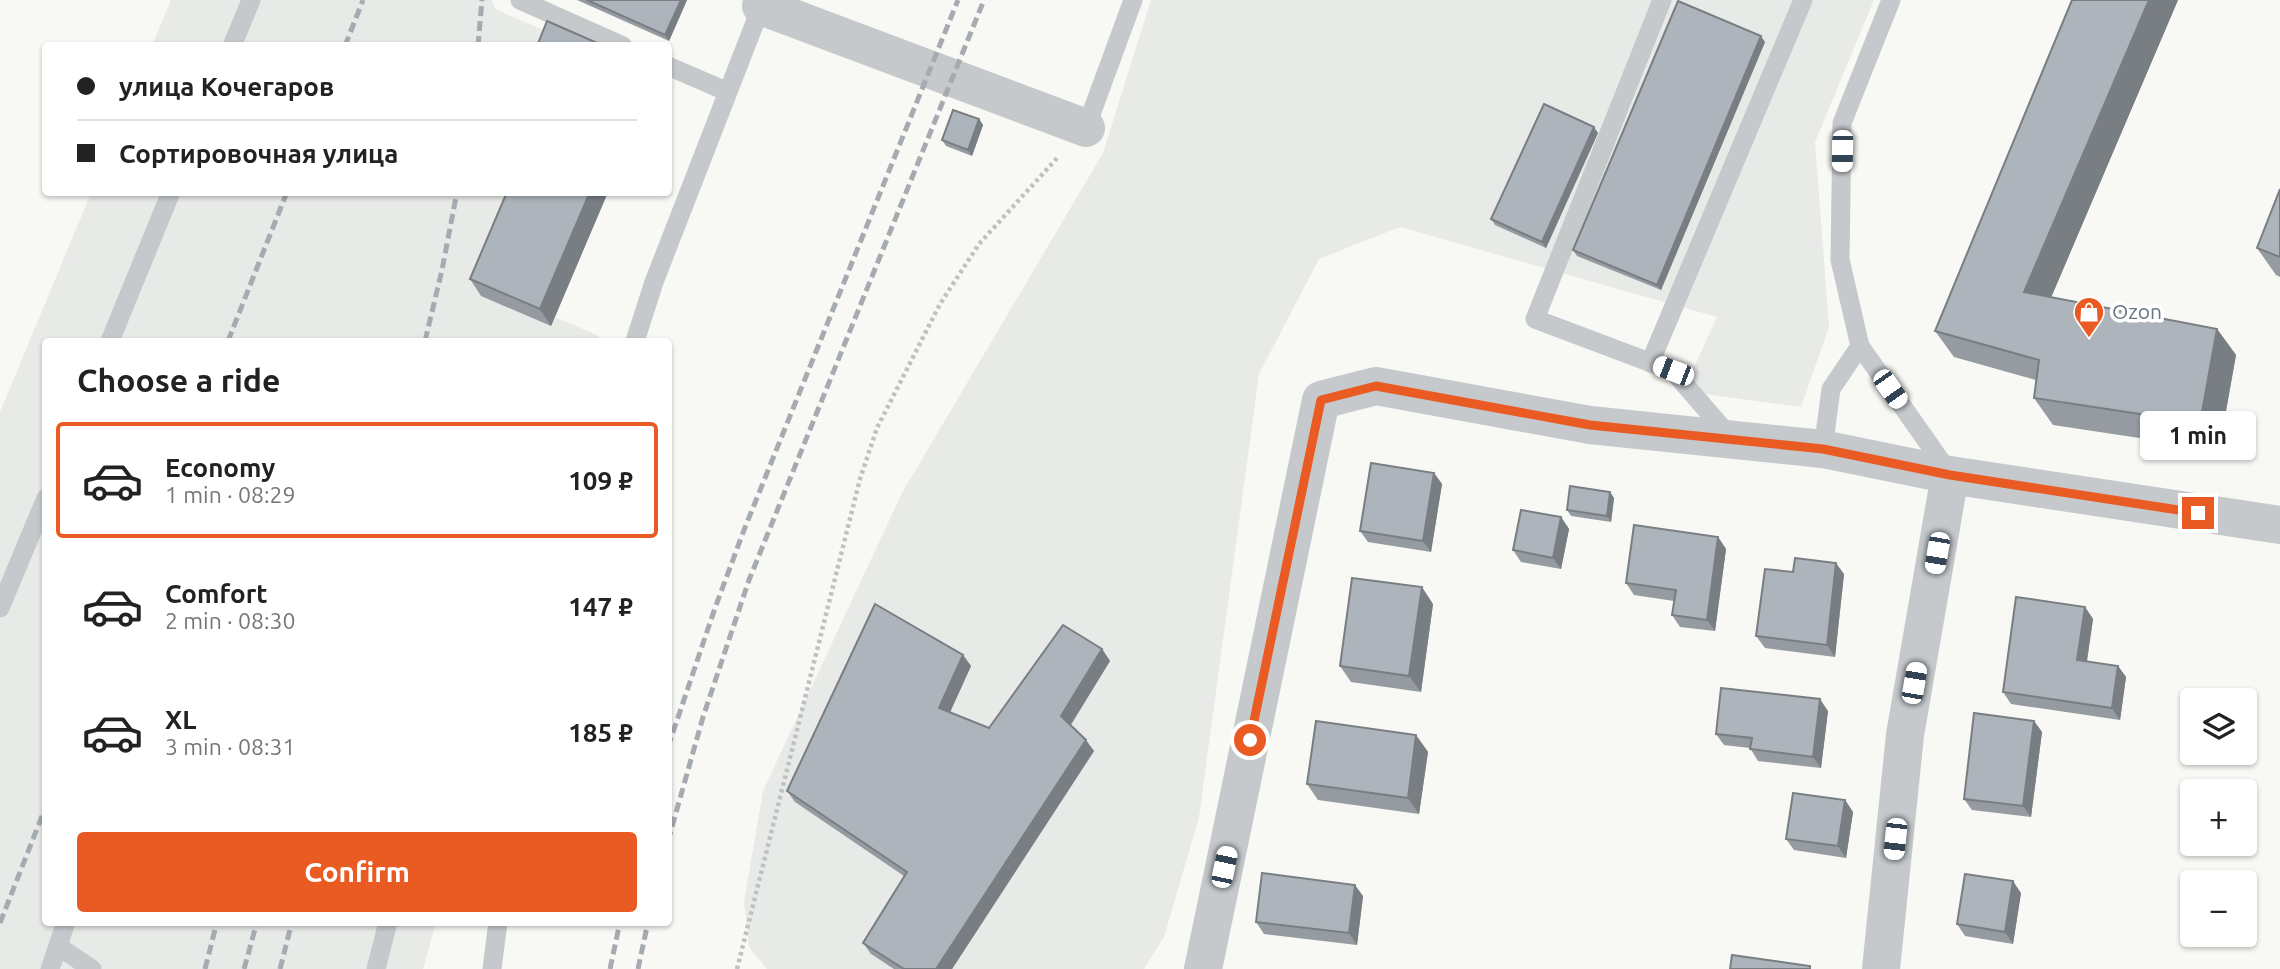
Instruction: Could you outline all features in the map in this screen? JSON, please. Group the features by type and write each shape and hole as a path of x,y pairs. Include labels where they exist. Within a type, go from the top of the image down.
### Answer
{"street":[{"path":"762,3 1086,128"},
{"path":"1203,969 1321,400 1376,386 1590,425 1823,449 1950,475 2280,525"},
{"path":"1881,969 1905,735 1950,475"}],"lane":[{"path":"234,42 251,0"},
{"path":"520,0 614,42"},
{"path":"1086,128 1133,0"},
{"path":"1662,0 1535,319 1673,371 1731,439"},
{"path":"1650,363 1803,0"},
{"path":"1891,0 1842,123 1840,260 1860,346 1950,475"},
{"path":"636,338 654,282 762,3"},
{"path":"672,68 728,92"},
{"path":"111,338 169,196"},
{"path":"1823,449 1830,389 1860,346"},
{"path":"0,608 42,508"},
{"path":"50,969 65,926"},
{"path":"376,969 387,926"},
{"path":"492,969 497,926"},
{"path":"58,946 92,969"}],"path":[{"path":"737,969 860,480 877,428 940,304 979,244 1086,128"}],"shaded area":[{"path":"171,0 492,0 495,9 570,42 154,42"},
{"path":"1151,0 1874,0 1815,142 1829,327 1801,407 1683,391 1717,317 1400,227 1319,259 1259,374 1199,817 1164,937 1144,969 767,969 749,947 744,902 763,791 902,493 1103,153"},
{"path":"90,196 607,196 555,317 599,336 598,338 42,338 42,926 435,926 423,969 0,969 0,412"}],"building":[{"path":"587,0 681,0 665,35"},
{"path":"2072,0 2149,0 2024,292 2217,329 2200,423 2034,398 2039,360 1935,331"},
{"path":"1678,1 1761,36 1657,285 1573,250"},
{"path":"547,21 595,42 539,42"},
{"path":"1544,104 1594,127 1542,242 1491,219"},
{"path":"953,110 979,119 968,150 942,140"},
{"path":"2280,189 2280,257 2257,248"},
{"path":"505,196 588,196 540,309 470,279"},
{"path":"1371,463 1434,473 1423,541 1360,531"},
{"path":"1570,486 1610,492 1607,516 1567,510"},
{"path":"1521,510 1561,517 1553,558 1513,550"},
{"path":"1634,525 1718,537 1707,620 1672,615 1676,590 1626,583"},
{"path":"1795,558 1836,563 1827,645 1756,636 1765,569 1793,572"},
{"path":"1352,578 1422,587 1409,676 1340,666"},
{"path":"2016,597 2085,607 2077,660 2118,666 2112,708 2003,692"},
{"path":"875,604 963,655 939,708 989,728 1063,625 1102,649 1061,716 1086,740 936,969 904,969 863,943 907,872 787,791"},
{"path":"1721,688 1820,699 1813,757 1750,749 1752,738 1716,734"},
{"path":"1974,713 2034,721 2023,806 1964,799"},
{"path":"1316,721 1416,735 1408,798 1307,784"},
{"path":"1793,793 1845,800 1838,846 1786,839"},
{"path":"1262,873 1355,885 1349,933 1256,922"},
{"path":"1965,874 2013,881 2005,932 1957,924"},
{"path":"1732,955 1810,966 1810,969 1730,969"}],"railway":[{"path":"347,42 363,0"},
{"path":"478,42 482,0"},
{"path":"672,735 744,530 958,0"},
{"path":"672,827 703,717 749,580 984,0"},
{"path":"229,338 285,196"},
{"path":"426,338 456,196"},
{"path":"0,923 42,816"},
{"path":"205,969 216,926"},
{"path":"244,969 256,926"},
{"path":"280,969 291,926"},
{"path":"610,969 619,926"},
{"path":"638,969 647,926"}],"place":[{"name":"Ozon","path":"2089,339"}],"route":[{"path":"1250,740 1321,400 1376,386 1590,425 1823,449 1950,475 2198,513"}]}
